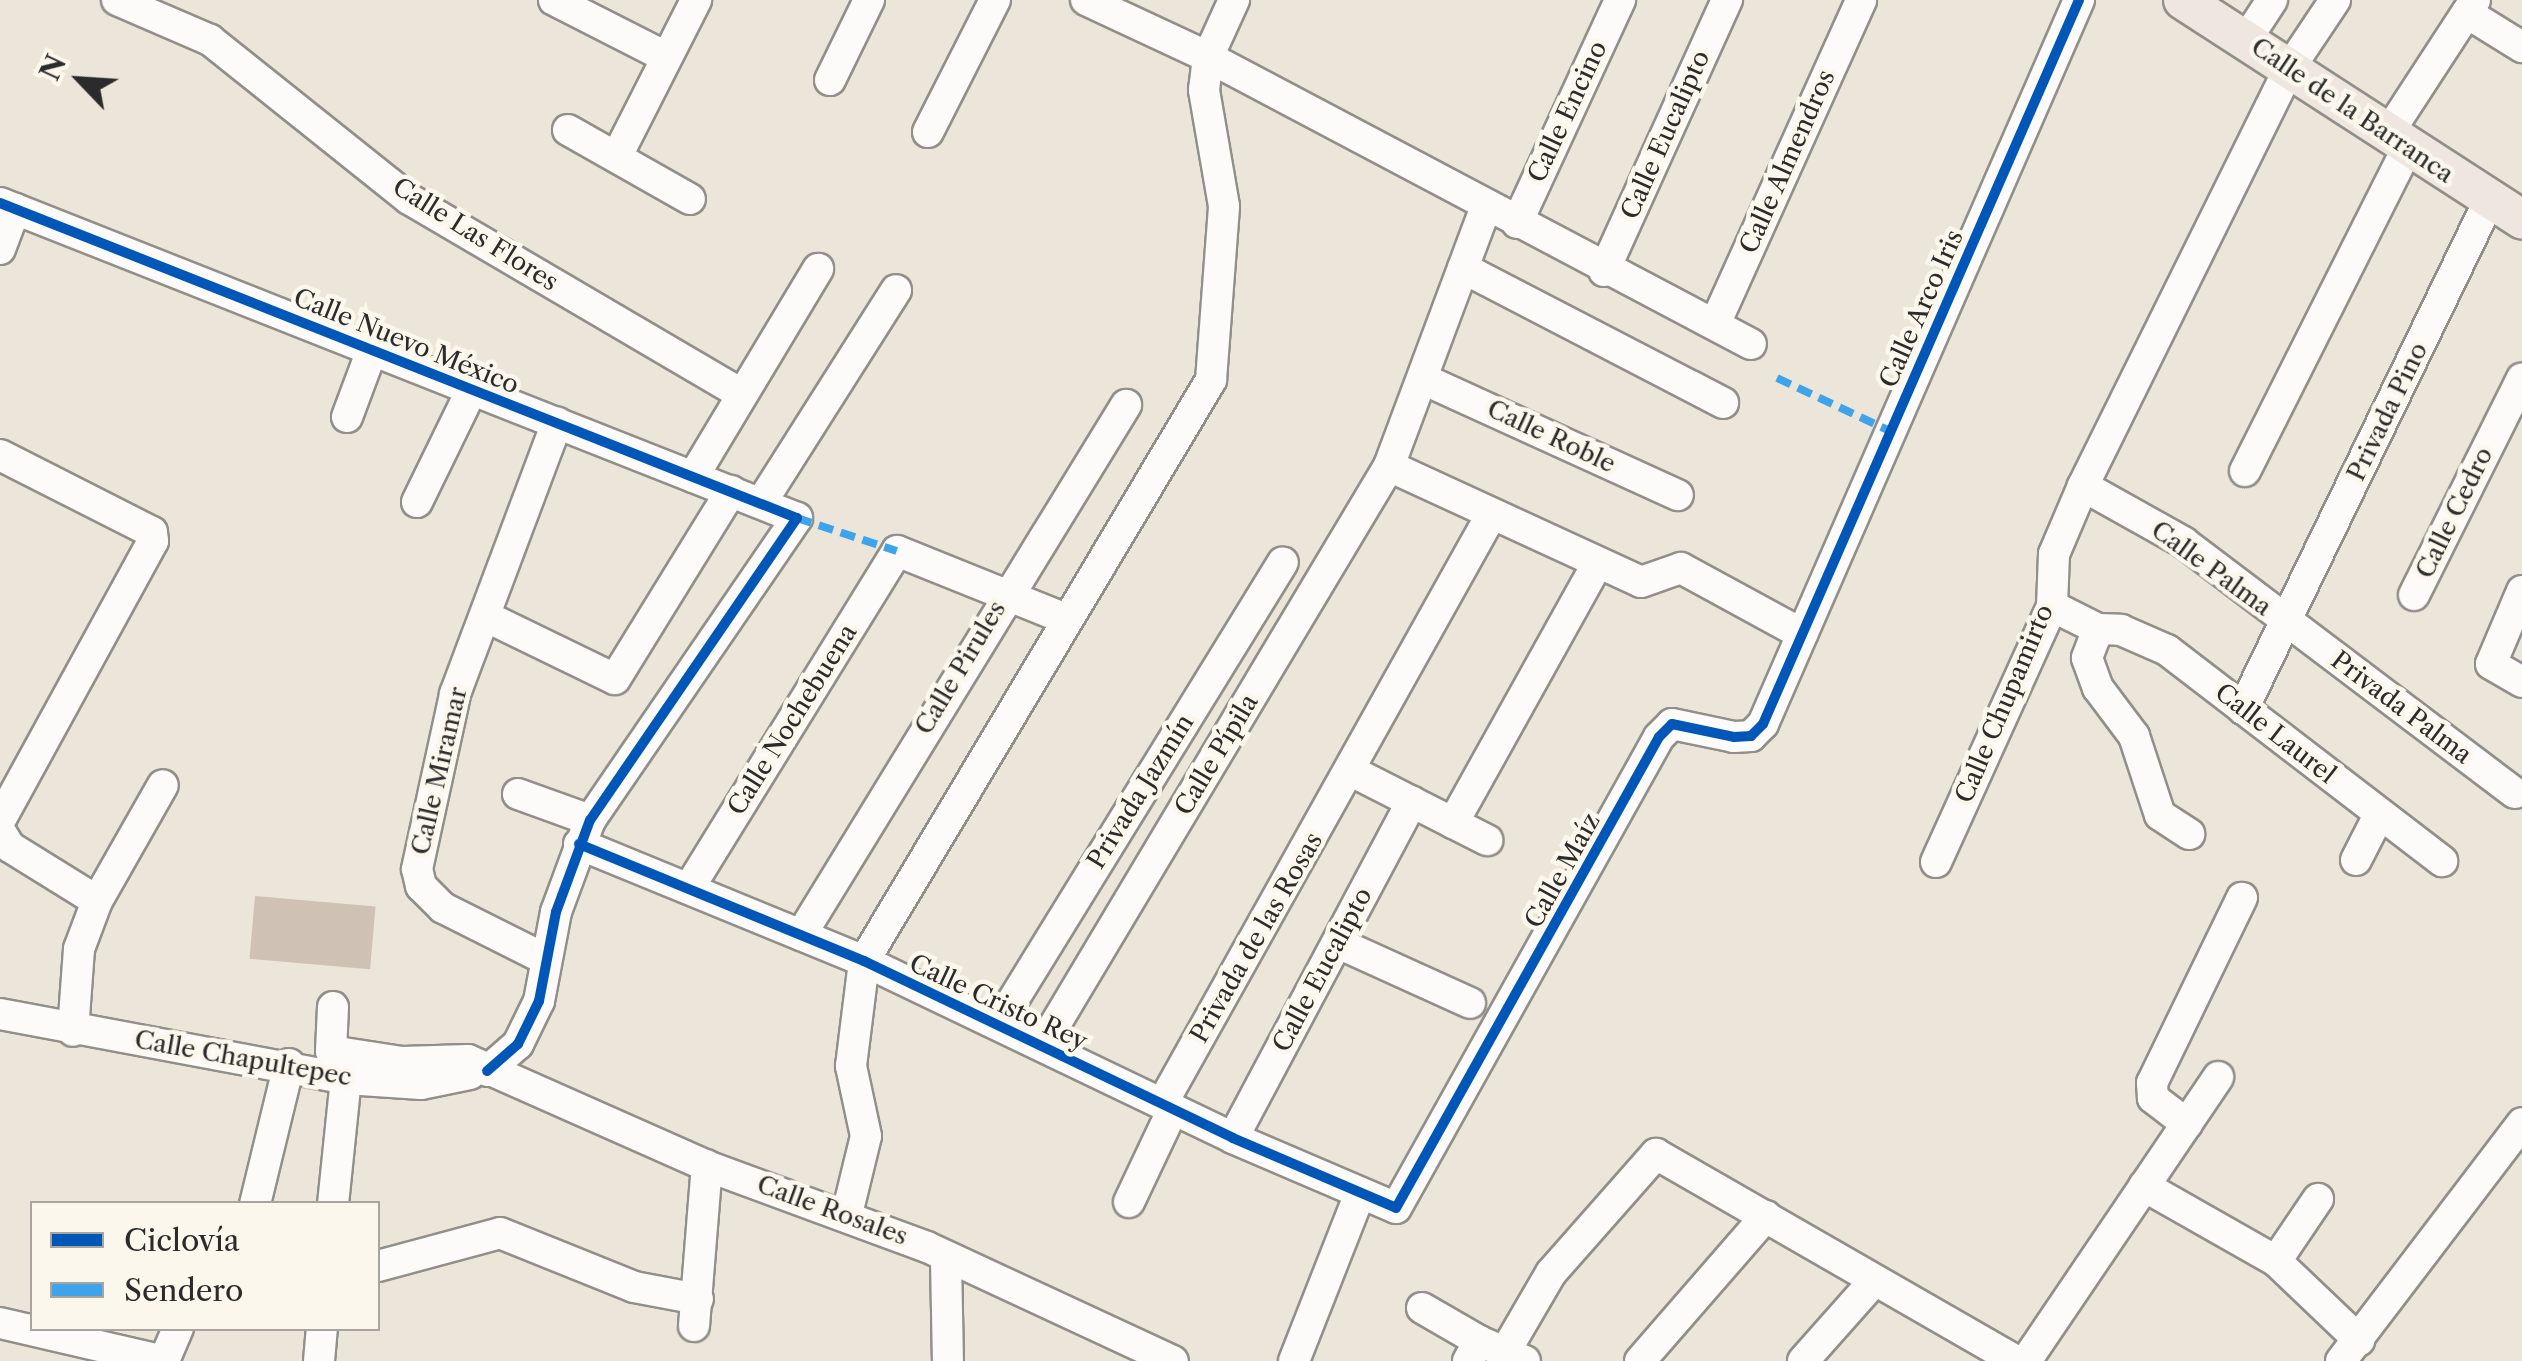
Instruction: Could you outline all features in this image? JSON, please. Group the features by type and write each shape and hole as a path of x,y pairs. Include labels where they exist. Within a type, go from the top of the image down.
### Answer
{"main road":[{"name":"Calle de la Barranca","path":"2183,0 2506,210"}],"street":[{"name":"Calle Las Flores","path":"117,0 210,40 409,199 741,394"},
{"path":"554,0 666,57"},
{"path":"617,156 696,0"},
{"path":"830,80 869,0"},
{"path":"928,132 994,0"},
{"path":"1086,0 1208,58 1604,271 1751,344"},
{"path":"847,1214 866,1136 850,1066 864,962 1064,618 1169,457 1210,380 1215,356 1224,206 1204,90 1208,58 1234,0"},
{"name":"Calle Encino","path":"1517,224 1620,0"},
{"name":"Calle Eucalipto","path":"1604,271 1727,0"},
{"name":"Calle Almendros","path":"1715,324 1861,0"},
{"name":"Calle Arco Iris","path":"1802,634 2079,0"},
{"path":"2246,40 2272,0"},
{"name":"Calle Chupamirto","path":"1936,862 2052,606 2054,554 2083,486 2290,69 2335,0"},
{"path":"2244,471 2397,142 2471,6 2522,47"},
{"path":"568,130 690,199"},
{"path":"0,248 8,206"},
{"name":"Calle Nuevo México","path":"8,206 797,518 584,832"},
{"path":"1486,206 1389,466 1490,517 1646,583 1681,568 1802,634"},
{"name":"Privada Pino","path":"2244,709 2506,210"},
{"path":"1463,268 1722,404"},
{"path":"693,477 818,269"},
{"path":"761,504 896,290"},
{"path":"347,417 372,350"},
{"name":"Calle Roble","path":"1424,378 1678,495"},
{"name":"Calle Cedro","path":"2414,595 2522,378"},
{"path":"416,502 472,389"},
{"name":"Calle Pirules","path":"801,935 1004,596 1126,404"},
{"name":"Calle Miramar","path":"545,959 443,908 421,886 417,870 455,694 557,423"},
{"path":"0,455 152,532 153,541 0,821"},
{"name":"Calle Pípila","path":"1044,1043 1389,466"},
{"name":"Calle Palma","path":"2083,486 2182,542 2286,623"},
{"path":"485,616 615,679 731,491"},
{"path":"1487,840 1351,771 1490,517"},
{"name":"Calle Nochebuena","path":"689,888 898,551 1004,596"},
{"name":"Privada Jazmín","path":"999,1023 1283,562"},
{"path":"1453,823 1597,564"},
{"path":"2522,590 2491,664 2522,682"},
{"path":"1004,596 1064,618"},
{"name":"Calle Laurel","path":"2052,606 2098,629 2122,630 2167,650 2442,861"},
{"name":"Privada Palma","path":"2286,623 2515,793"},
{"path":"2098,629 2087,658 2098,688 2134,736 2160,816 2189,834"},
{"name":"Calle Maíz","path":"1396,1208 1659,737 1672,724 1751,736 1763,724 1802,634"},
{"name":"Privada de las Rosas","path":"1130,1202 1168,1107 1351,771"},
{"path":"73,1031 80,950 98,901 163,784"},
{"name":"Calle Cristo Rey","path":"518,794 689,888 1044,1043 1233,1138 1360,1196 1396,1208"},
{"name":"Calle Eucalipto","path":"1233,1138 1412,802"},
{"path":"2356,860 2379,815"},
{"path":"0,831 10,847 98,901"},
{"path":"487,1071 518,1044 539,1001 545,959 584,832"},
{"path":"2187,1124 2154,1098 2152,1083 2242,898"},
{"path":"1338,943 1470,1003"},
{"name":"Calle Rosales","path":"333,1006 331,1051 402,1062 468,1060 707,1166 847,1214 1173,1361"},
{"name":"Calle Chapultepec","path":"0,1014 73,1031 289,1064 346,1079 421,1084 487,1071"},
{"path":"257,1201 289,1064"},
{"path":"2026,1361 2218,1077"},
{"path":"334,1201 346,1079"},
{"path":"2144,1186 2276,1262 2350,1350 2512,1155 2522,1124"},
{"path":"1422,1308 1494,1354 1550,1273 1656,1154 1874,1281 1977,1352 2016,1361"},
{"path":"380,1265 500,1233 696,1313 707,1166"},
{"path":"1294,1361 1360,1196"},
{"path":"2276,1262 2318,1199"},
{"path":"1640,1361 1766,1216"},
{"path":"946,1260 948,1361"},
{"path":"1804,1361 1874,1281"},
{"path":"0,1323 30,1330"},
{"path":"35,1331 164,1361 177,1331"},
{"path":"320,1361 322,1331"}],"building":[{"path":"255,896 376,907 370,969 250,959"}],"marked path":[{"path":"1777,378 1890,431"},
{"path":"797,518 897,551"}],"cycle path":[{"path":"579,844 864,961 1233,1138 1396,1208 1659,737 1672,724 1734,737 1751,736 1763,724 2079,0"},
{"path":"0,203 797,518 590,820 556,912 539,1001 518,1044 487,1071"}]}
